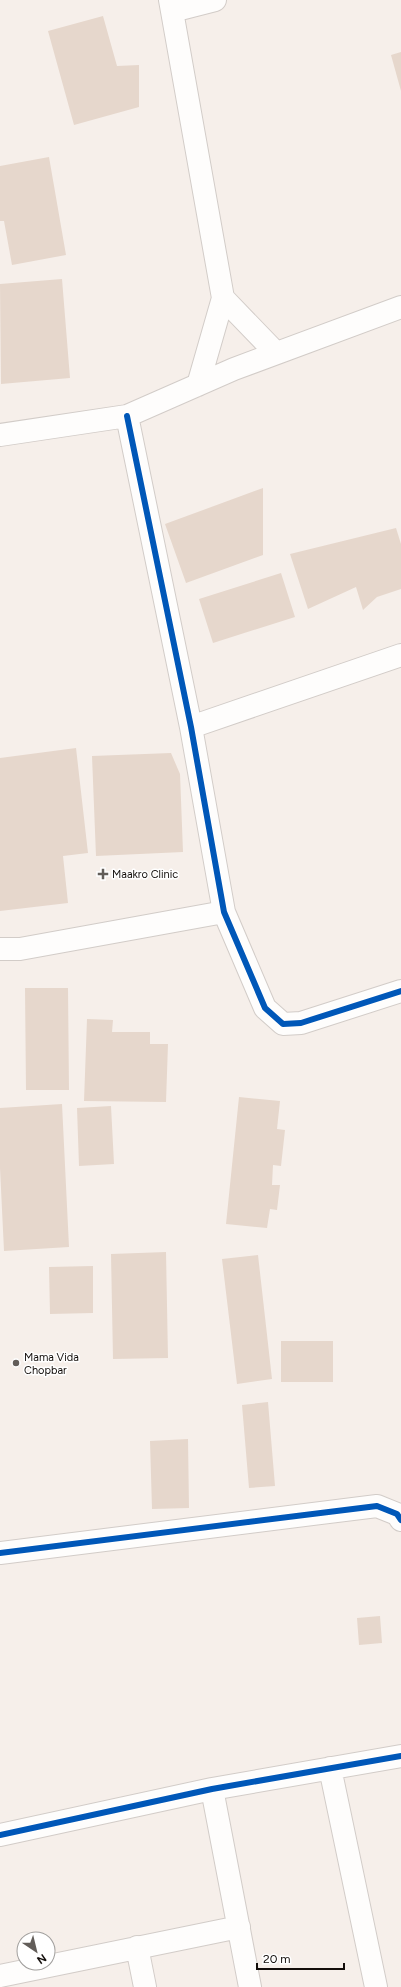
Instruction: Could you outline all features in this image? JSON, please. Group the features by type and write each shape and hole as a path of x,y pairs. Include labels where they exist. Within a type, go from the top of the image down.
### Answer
{"street":[{"path":"198,385 223,298 171,5 215,0"},
{"path":"223,298 276,353"},
{"path":"0,435 127,416 276,353 401,307"},
{"path":"127,416 191,727 224,912 265,1008 283,1024 301,1023 401,991"},
{"path":"191,727 401,655"},
{"path":"0,949 20,949 224,912"},
{"path":"0,1553 377,1506 397,1514 401,1520"},
{"path":"0,1835 212,1789 401,1756"},
{"path":"330,1768 376,1987"},
{"path":"212,1789 250,1987"},
{"path":"0,1976 137,1947 239,1928"},
{"path":"137,1947 145,1987"}],"building":[{"path":"103,16 117,66 139,65 139,107 74,125 48,31"},
{"path":"401,52 401,91 391,55"},
{"path":"49,157 66,255 12,265 4,221 0,221 0,166"},
{"path":"62,279 70,378 1,384 0,284"},
{"path":"263,488 263,555 186,583 165,524"},
{"path":"396,528 401,544 401,589 377,597 363,610 356,587 308,609 290,554"},
{"path":"281,573 295,617 213,643 199,599"},
{"path":"76,748 88,853 63,856 68,903 0,911 0,758"},
{"path":"171,753 180,774 183,852 96,856 92,756"},
{"path":"25,988 68,988 69,1090 26,1090"},
{"path":"87,1019 113,1020 112,1032 150,1032 150,1044 168,1044 166,1102 84,1101"},
{"path":"239,1097 280,1101 277,1129 285,1130 281,1166 273,1165 272,1185 280,1185 277,1210 270,1209 267,1228 226,1224"},
{"path":"62,1104 69,1247 4,1251 0,1168 0,1108"},
{"path":"111,1106 114,1164 79,1166 77,1108"},
{"path":"166,1252 168,1358 113,1359 111,1254"},
{"path":"258,1255 272,1379 237,1384 222,1259"},
{"path":"93,1266 93,1313 50,1314 49,1267"},
{"path":"281,1341 333,1341 333,1382 281,1382"},
{"path":"268,1402 275,1486 249,1488 242,1405"},
{"path":"188,1439 189,1508 152,1509 150,1441"},
{"path":"380,1616 382,1643 359,1645 357,1618"}],"cycle path":[{"path":"127,416 191,727 224,912 265,1008 283,1024 301,1023 401,991"},
{"path":"0,1553 377,1506 397,1514 401,1520"},
{"path":"0,1835 212,1789 401,1756"}],"place":[{"name":"Maakro Clinic","path":"103,874"},
{"name":"Mama Vida Chopbar","path":"16,1363"}]}
